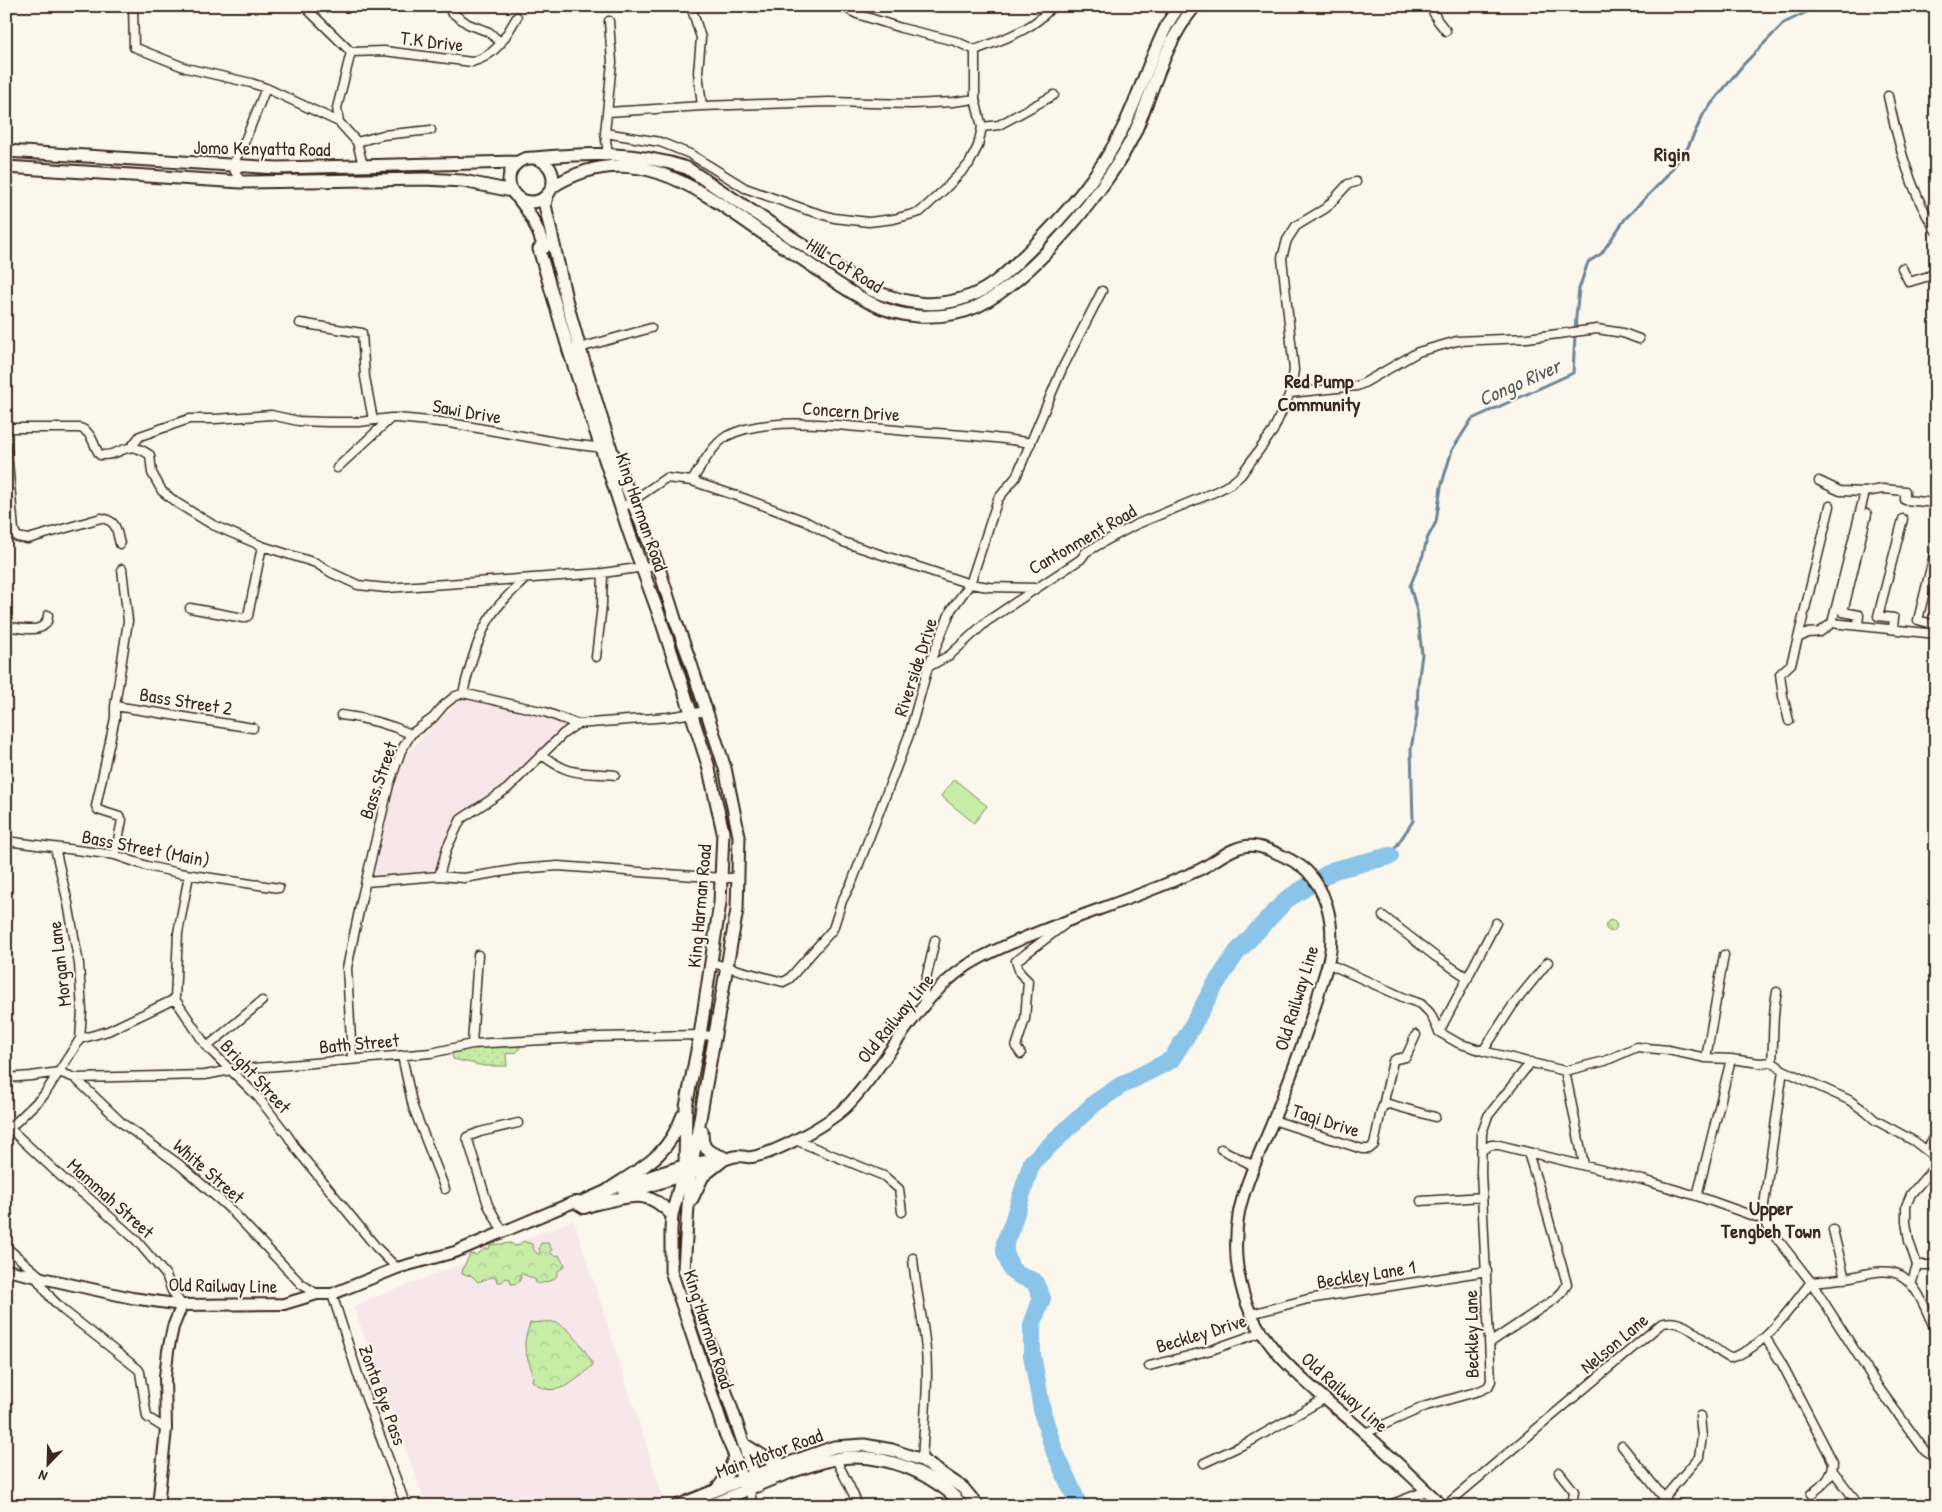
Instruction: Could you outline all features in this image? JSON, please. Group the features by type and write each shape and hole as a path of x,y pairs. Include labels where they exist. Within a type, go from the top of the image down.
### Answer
{"main road":[{"name":"Hill Cot Road","path":"534,158 608,154 630,155 664,160 687,168 871,290 897,300 924,305 947,302 971,296 997,282 1042,238 1083,193 1112,149 1123,128 1163,34 1180,6"},
{"name":"Hill Cot Road","path":"550,191 567,177 585,171 608,167 633,167 659,171 688,184 718,202 862,300 892,312 917,316 950,314 975,307 1002,291 1022,275 1088,206 1121,158 1135,133 1169,45 1182,22 1195,6"},
{"name":"Jomo Kenyatta Road","path":"6,151 287,168 516,162"},
{"path":"534,158 548,166 552,174 550,191 536,201 528,201 515,194 509,180 511,170 516,162 522,159 534,158"},
{"name":"Jomo Kenyatta Road","path":"6,167 241,182 425,179 463,181 515,194"},
{"name":"King Harman Road","path":"550,191 545,205 566,299 574,350"},
{"name":"King Harman Road","path":"515,194 529,210 538,228 544,248 539,249 574,350 606,448 622,508 708,765 723,832 722,878 712,963 686,1106 688,1170 684,1269 745,1444 751,1484"},
{"name":"King Harman Road","path":"606,448 632,501 658,566 725,768 739,836 737,910 702,1116 688,1170 672,1216 671,1270 724,1431 735,1456 751,1484"},
{"path":"608,1190 663,1152 678,1127 686,1106"},
{"path":"687,1213 699,1182 722,1159 704,1148 702,1143 702,1116"},
{"path":"598,1203 645,1196 658,1201 672,1216"},
{"path":"685,1314 698,1309"},
{"path":"745,1444 766,1458 784,1465"},
{"name":"Main Motor Road","path":"709,1506 784,1465 834,1447 864,1445 892,1450 922,1460 963,1488 978,1506"},
{"path":"715,1491 727,1476 735,1456"},
{"name":"Main Motor Road","path":"676,1506 715,1491 751,1484 836,1459 868,1458 902,1465 938,1484 956,1497 962,1506"}],"street":[{"name":"Jomo Kenyatta Road","path":"134,6 134,47 186,68 266,88 339,122"},
{"path":"304,6 351,52 337,108 339,122 357,142 363,165"},
{"name":"T.K Drive","path":"452,6 451,12 468,24 489,32 501,43"},
{"path":"691,6 701,38 698,72 702,106"},
{"path":"841,6 857,14 901,28 955,41 975,50 1017,32 1046,15 1052,6"},
{"path":"1430,6 1446,31"},
{"name":"T.K Drive","path":"351,52 384,51 472,62 485,59 495,51 517,17"},
{"path":"608,154 605,133 612,62 609,21"},
{"path":"605,133 660,142 690,154 744,188 834,218 869,222 894,219 920,212 969,164 978,146 982,127 975,99 975,50"},
{"path":"241,182 232,166 244,143 266,88"},
{"path":"982,127 999,125 1054,95"},
{"path":"1888,96 1898,142 1924,212 1936,231"},
{"path":"608,112 702,106 830,102 912,104 975,99"},
{"path":"357,142 391,134 431,130"},
{"name":"Cantonment Road","path":"632,501 666,478 692,481 805,521 843,542 970,584 989,587 1037,588 1081,559 1086,552 1134,525 1232,483 1248,467 1268,439 1279,419 1290,393 1294,370 1283,272 1284,248 1287,240 1296,226 1326,208 1348,184 1356,182"},
{"path":"1902,268 1909,282 1929,276 1936,270"},
{"name":"Riverside Drive","path":"712,963 783,982 789,978 833,929 842,901 852,882 909,735 928,667 951,610 970,584 998,499 1016,478 1062,369 1102,291"},
{"path":"300,323 362,334 373,420"},
{"path":"574,350 651,328"},
{"path":"1290,393 1357,386 1418,352 1457,341 1527,338 1597,329 1623,333 1639,339"},
{"name":"Sawi Drive","path":"6,428 86,430 100,455 107,456 132,446 140,436 189,418 216,419 271,415 308,421 359,422 406,417 561,443 606,448"},
{"path":"337,468 391,418"},
{"name":"Concern Drive","path":"692,481 704,462 725,437 745,429 769,425 813,424 992,436 1032,443"},
{"path":"6,439 14,530 17,537 28,539 101,518 114,523 120,544"},
{"path":"132,446 140,448 150,455 152,473 162,491 176,503 213,525 262,546 316,563 358,585 386,588 603,573 658,566"},
{"path":"1819,481 1840,491 1865,492 1883,489 1906,491 1905,500 1936,503"},
{"path":"1798,638 1808,633 1820,632 1832,623 1865,492"},
{"path":"622,508 632,501"},
{"path":"1789,721 1780,674 1791,664 1830,506"},
{"path":"1858,625 1859,615 1843,612 1867,514"},
{"path":"1893,629 1894,618 1878,616 1903,519"},
{"path":"190,608 243,618 248,616 262,546"},
{"path":"1936,547 1918,620 1936,625"},
{"path":"114,855 122,820 120,817 98,810 96,806 115,718 115,706 128,621 122,569"},
{"path":"596,657 602,605 603,573"},
{"path":"525,579 503,601 488,622 468,671 463,693 537,710 577,724 653,718 706,711"},
{"path":"928,667 950,654 986,622 1037,588"},
{"path":"6,626 34,630 44,626 48,616"},
{"path":"1832,623 1936,634"},
{"name":"Bass Street","path":"352,1059 347,968 389,785 401,751 412,734 433,718 444,705 463,693"},
{"name":"Bass Street 2","path":"115,706 253,728"},
{"path":"341,715 363,718 412,734"},
{"path":"439,876 447,848 461,819 507,789 563,734 577,724"},
{"path":"542,755 555,765 576,773 615,775"},
{"name":"Bass Street (Main)","path":"6,841 114,855 146,866 189,875 280,888"},
{"name":"Old Railway Line","path":"574,1202 584,1208 722,1159 738,1156 751,1157 796,1140 816,1129 848,1106 924,1004 956,973 979,958 1204,867 1233,849 1255,846 1301,865 1323,891 1329,916 1331,950 1315,1005 1254,1166 1239,1213 1237,1263 1241,1286 1251,1314 1262,1332 1296,1373 1444,1506"},
{"name":"Morgan Lane","path":"7,1128 44,1096 80,1040 82,1011 79,964 68,903 55,848"},
{"path":"366,882 439,876 464,878 519,868 558,866 738,878"},
{"path":"80,1040 108,1031 175,999 178,933 189,875"},
{"path":"1383,916 1436,957 1468,978"},
{"path":"1021,1054 1016,1047 1025,1019 1028,981 1020,973 1016,961 1061,928 1067,921"},
{"path":"1439,1032 1496,923"},
{"path":"924,1004 924,988 935,940"},
{"path":"472,1044 478,955"},
{"path":"1706,1058 1724,955"},
{"path":"1483,1052 1513,1005 1548,962"},
{"path":"1327,964 1421,1004 1430,1013 1439,1032 1458,1043 1483,1052 1565,1071 1605,1061 1637,1047 1668,1050 1706,1058 1760,1063 1772,1062 1783,1070 1849,1100 1875,1120 1914,1141 1936,1158"},
{"path":"1772,1062 1774,1007 1777,992"},
{"name":"Bright Street","path":"175,999 207,1047 258,1098 297,1150 376,1247 397,1268"},
{"path":"207,1047 262,1001"},
{"path":"1383,1106 1393,1061 1406,1057 1416,1035"},
{"name":"Bath Street","path":"6,1078 59,1072 75,1078 205,1075 231,1070 430,1053 472,1044 599,1037 716,1036"},
{"path":"402,1056 413,1107 445,1188"},
{"path":"1697,1196 1732,1059"},
{"name":"Beckley Lane","path":"1365,1433 1426,1406 1471,1394 1488,1387 1491,1380 1491,1342 1487,1314 1487,1271 1481,1172 1482,1133 1488,1116 1532,1062"},
{"path":"1762,1219 1783,1070"},
{"path":"1565,1071 1584,1165"},
{"name":"White Street","path":"75,1078 122,1122 180,1165 230,1209 301,1284 317,1294"},
{"path":"1383,1106 1389,1104 1435,1117"},
{"name":"Taqi Drive","path":"1273,1120 1362,1149 1368,1149 1374,1145 1383,1106"},
{"path":"503,1232 488,1205 467,1137 518,1123"},
{"name":"Mammah Street","path":"7,1128 136,1240 166,1275 172,1291 182,1305"},
{"path":"1927,1151 1936,1130"},
{"path":"796,1140 884,1176 900,1189 902,1212"},
{"path":"1482,1150 1492,1145 1499,1145 1584,1165 1697,1196 1762,1219 1812,1282 1879,1388 1925,1451 1936,1459"},
{"path":"1220,1149 1254,1166"},
{"path":"1491,1342 1555,1299 1567,1284 1528,1153"},
{"path":"1911,1285 1917,1265 1909,1241 1906,1206 1911,1194 1936,1165"},
{"name":"Old Railway Line","path":"6,1270 132,1298 182,1305 284,1304 317,1294 332,1294 397,1268 455,1252 574,1202 581,1202 608,1190 688,1170"},
{"path":"1421,1201 1483,1197"},
{"path":"1833,1230 1845,1278"},
{"path":"6,1248 38,1277 51,1298 63,1310 138,1369 147,1417 166,1429"},
{"path":"913,1258 925,1342 926,1393 922,1460"},
{"path":"1917,1265 1936,1265"},
{"name":"Beckley Lane 1","path":"1251,1314 1308,1299 1487,1271"},
{"path":"1812,1282 1868,1273 1892,1272 1903,1276 1919,1297 1936,1331"},
{"name":"Nelson Lane","path":"1444,1506 1662,1324 1675,1322 1685,1325 1720,1354 1730,1358 1742,1354 1765,1336 1812,1282"},
{"name":"Zonta Bye Pass","path":"332,1294 363,1390 406,1506"},
{"path":"158,1506 166,1429 165,1377 168,1351 173,1327 182,1305"},
{"name":"Beckley Drive","path":"1149,1366 1211,1350 1262,1332"},
{"path":"1765,1336 1833,1462 1833,1471 1829,1479 1812,1494"},
{"path":"1204,1463 1251,1441 1324,1399"},
{"path":"1657,1506 1699,1458 1702,1438 1700,1416"},
{"path":"1622,1446 1664,1498"},
{"path":"836,1459 858,1506"},
{"path":"1833,1471 1853,1497 1856,1506"},
{"path":"1559,1472 1574,1491 1573,1499 1566,1506"},
{"path":"751,1484 752,1506"},
{"path":"1386,1506 1426,1491"}],"shaded area":[{"path":"462,698 571,724 466,815 439,875 373,881 386,812 404,756"},
{"path":"574,1220 665,1503 657,1506 427,1506 353,1306"}],"green space":[{"path":"954,779 987,806 974,823 941,796"},
{"path":"1611,920 1617,926 1611,932 1605,926"},
{"path":"457,1044 522,1045 517,1052 506,1054 507,1066 484,1066 453,1059 450,1049"},
{"path":"523,1241 532,1244 538,1254 540,1253 541,1243 548,1243 552,1250 549,1252 555,1256 559,1255 565,1264 558,1271 555,1278 539,1284 535,1282 536,1280 520,1274 521,1278 518,1283 511,1284 510,1279 506,1278 502,1282 497,1282 496,1278 492,1277 478,1282 472,1276 462,1274 470,1254 476,1255 485,1249 489,1249 490,1245 511,1243 515,1246 520,1245"},
{"path":"549,1322 559,1324 571,1333 582,1346 593,1365 580,1377 557,1389 540,1387 532,1381 533,1376 525,1349 530,1323"}],"waterway":[{"name":"Congo River","path":"1390,856 1413,821 1411,749 1417,715 1418,684 1422,654 1417,611 1410,586 1423,555 1427,539 1436,522 1441,487 1452,450 1472,419 1573,373 1579,289 1588,262 1601,254 1625,219 1663,180 1687,149 1704,113 1743,65 1784,23 1819,6"},
{"path":"1079,1506 1054,1450 1043,1415 1032,1355 1032,1325 1042,1298 1034,1281 1020,1276 1011,1269 1005,1252 1005,1242 1032,1162 1095,1103 1120,1086 1171,1060 1213,988 1237,952 1287,899 1334,870 1390,856"}],"district":[{"name":"Rigin","path":"1672,153"},
{"name":"Red Pump Community","path":"1319,392"},
{"name":"Upper Tengbeh Town","path":"1771,1218"}]}
